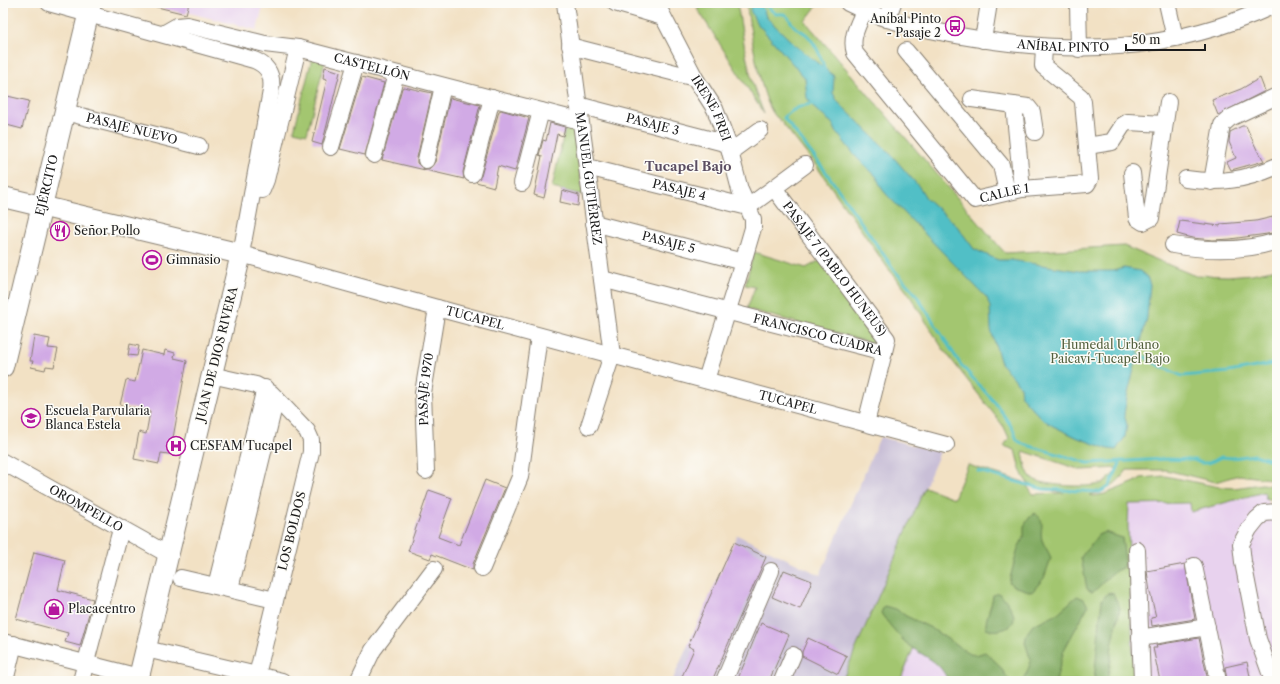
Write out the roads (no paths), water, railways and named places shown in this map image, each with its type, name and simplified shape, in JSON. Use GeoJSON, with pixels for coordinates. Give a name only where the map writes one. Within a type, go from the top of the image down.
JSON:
{"type":"FeatureCollection","features":[{"type":"Feature","properties":{"kind":"main road","name":"EJÉRCITO"},"geometry":{"type":"LineString","coordinates":[[3,367],[90,8]]}},
{"type":"Feature","properties":{"kind":"main road","name":"TUCAPEL"},"geometry":{"type":"LineString","coordinates":[[3,197],[241,254]]}},
{"type":"Feature","properties":{"kind":"main road","name":"JUAN DE DIOS RIVERA"},"geometry":{"type":"LineString","coordinates":[[139,679],[241,254]]}},
{"type":"Feature","properties":{"kind":"street"},"geometry":{"type":"LineString","coordinates":[[49,3],[90,8],[163,34]]}},
{"type":"Feature","properties":{"kind":"street","name":"MANUEL GUTIÉRREZ"},"geometry":{"type":"LineString","coordinates":[[564,3],[612,355]]}},
{"type":"Feature","properties":{"kind":"street"},"geometry":{"type":"LineString","coordinates":[[615,3],[659,10]]}},
{"type":"Feature","properties":{"kind":"street","name":"ANÍBAL PINTO"},"geometry":{"type":"LineString","coordinates":[[848,3],[864,11],[922,29],[983,40],[1044,47],[1079,48],[1128,46],[1175,38],[1225,26],[1268,5]]}},
{"type":"Feature","properties":{"kind":"street"},"geometry":{"type":"LineString","coordinates":[[887,19],[893,3]]}},
{"type":"Feature","properties":{"kind":"street"},"geometry":{"type":"LineString","coordinates":[[983,40],[988,3]]}},
{"type":"Feature","properties":{"kind":"street"},"geometry":{"type":"LineString","coordinates":[[1078,3],[1079,48]]}},
{"type":"Feature","properties":{"kind":"street"},"geometry":{"type":"LineString","coordinates":[[1167,3],[1175,38]]}},
{"type":"Feature","properties":{"kind":"street","name":"IRENE FREI"},"geometry":{"type":"LineString","coordinates":[[659,10],[695,78],[715,109],[729,148],[740,190],[748,207],[753,223],[743,262],[706,380]]}},
{"type":"Feature","properties":{"kind":"street","name":"CALLE 1"},"geometry":{"type":"LineString","coordinates":[[864,11],[853,38],[852,45],[854,53],[974,198],[980,200],[1014,190],[1087,184],[1090,179],[1083,102],[1081,97],[1043,66],[1044,47]]}},
{"type":"Feature","properties":{"kind":"street","name":"CASTELLÓN"},"geometry":{"type":"LineString","coordinates":[[163,34],[177,26],[187,25],[266,44],[298,48],[580,121]]}},
{"type":"Feature","properties":{"kind":"street","name":"JUAN DE DIOS RIVERA"},"geometry":{"type":"LineString","coordinates":[[163,34],[254,60],[264,65],[269,71],[272,85],[241,254]]}},
{"type":"Feature","properties":{"kind":"street"},"geometry":{"type":"LineString","coordinates":[[570,46],[695,78]]}},
{"type":"Feature","properties":{"kind":"street"},"geometry":{"type":"LineString","coordinates":[[252,199],[261,190],[266,180],[298,48]]}},
{"type":"Feature","properties":{"kind":"street"},"geometry":{"type":"LineString","coordinates":[[906,51],[1001,165],[1014,190]]}},
{"type":"Feature","properties":{"kind":"street"},"geometry":{"type":"LineString","coordinates":[[331,147],[356,63]]}},
{"type":"Feature","properties":{"kind":"street"},"geometry":{"type":"LineString","coordinates":[[374,156],[396,74]]}},
{"type":"Feature","properties":{"kind":"street"},"geometry":{"type":"LineString","coordinates":[[426,160],[443,86]]}},
{"type":"Feature","properties":{"kind":"street"},"geometry":{"type":"LineString","coordinates":[[472,174],[492,98]]}},
{"type":"Feature","properties":{"kind":"street"},"geometry":{"type":"LineString","coordinates":[[972,99],[1028,108],[1032,112],[1035,132]]}},
{"type":"Feature","properties":{"kind":"street"},"geometry":{"type":"LineString","coordinates":[[1212,182],[1222,125],[1230,118],[1276,100]]}},
{"type":"Feature","properties":{"kind":"street"},"geometry":{"type":"LineString","coordinates":[[1132,173],[1137,218],[1143,222],[1150,218],[1168,102]]}},
{"type":"Feature","properties":{"kind":"street","name":"PASAJE 3"},"geometry":{"type":"LineString","coordinates":[[578,105],[729,148]]}},
{"type":"Feature","properties":{"kind":"street"},"geometry":{"type":"LineString","coordinates":[[1014,105],[1014,190]]}},
{"type":"Feature","properties":{"kind":"street"},"geometry":{"type":"LineString","coordinates":[[522,183],[541,111]]}},
{"type":"Feature","properties":{"kind":"street","name":"PASAJE NUEVO"},"geometry":{"type":"LineString","coordinates":[[65,112],[199,146]]}},
{"type":"Feature","properties":{"kind":"street"},"geometry":{"type":"LineString","coordinates":[[1087,146],[1112,142],[1123,124],[1128,122],[1164,124]]}},
{"type":"Feature","properties":{"kind":"street"},"geometry":{"type":"LineString","coordinates":[[729,148],[760,130]]}},
{"type":"Feature","properties":{"kind":"street"},"geometry":{"type":"LineString","coordinates":[[748,207],[805,165]]}},
{"type":"Feature","properties":{"kind":"street"},"geometry":{"type":"LineString","coordinates":[[1186,180],[1212,182],[1239,180],[1277,166]]}},
{"type":"Feature","properties":{"kind":"street","name":"PASAJE 4"},"geometry":{"type":"LineString","coordinates":[[587,167],[748,207]]}},
{"type":"Feature","properties":{"kind":"street","name":"PASAJE 7 (PABLO HUNEUS)"},"geometry":{"type":"LineString","coordinates":[[774,188],[887,339],[884,352]]}},
{"type":"Feature","properties":{"kind":"street","name":"PASAJE 5"},"geometry":{"type":"LineString","coordinates":[[594,223],[743,262]]}},
{"type":"Feature","properties":{"kind":"street"},"geometry":{"type":"LineString","coordinates":[[1173,245],[1203,250],[1227,250],[1254,247],[1277,240]]}},
{"type":"Feature","properties":{"kind":"street","name":"TUCAPEL"},"geometry":{"type":"LineString","coordinates":[[241,254],[539,336],[946,445]]}},
{"type":"Feature","properties":{"kind":"street","name":"FRANCISCO CUADRA"},"geometry":{"type":"LineString","coordinates":[[602,279],[884,352],[866,423]]}},
{"type":"Feature","properties":{"kind":"street","name":"PASAJE 1970"},"geometry":{"type":"LineString","coordinates":[[426,471],[423,393],[436,308]]}},
{"type":"Feature","properties":{"kind":"street"},"geometry":{"type":"LineString","coordinates":[[482,568],[520,477],[539,336]]}},
{"type":"Feature","properties":{"kind":"street"},"geometry":{"type":"LineString","coordinates":[[589,426],[612,355]]}},
{"type":"Feature","properties":{"kind":"street"},"geometry":{"type":"LineString","coordinates":[[211,375],[270,393],[223,588]]}},
{"type":"Feature","properties":{"kind":"street","name":"LOS BOLDOS"},"geometry":{"type":"LineString","coordinates":[[257,675],[311,446],[307,431],[270,393]]}},
{"type":"Feature","properties":{"kind":"street","name":"OROMPELLO"},"geometry":{"type":"LineString","coordinates":[[3,462],[169,555]]}},
{"type":"Feature","properties":{"kind":"street"},"geometry":{"type":"LineString","coordinates":[[1273,681],[1258,639],[1243,562],[1241,544],[1249,529],[1257,519],[1264,513],[1276,512]]}},
{"type":"Feature","properties":{"kind":"street"},"geometry":{"type":"LineString","coordinates":[[81,681],[121,529]]}},
{"type":"Feature","properties":{"kind":"street"},"geometry":{"type":"LineString","coordinates":[[1137,550],[1142,681]]}},
{"type":"Feature","properties":{"kind":"street"},"geometry":{"type":"LineString","coordinates":[[1194,566],[1218,681]]}},
{"type":"Feature","properties":{"kind":"street"},"geometry":{"type":"LineString","coordinates":[[358,681],[373,650],[434,569]]}},
{"type":"Feature","properties":{"kind":"street"},"geometry":{"type":"LineString","coordinates":[[724,681],[771,571]]}},
{"type":"Feature","properties":{"kind":"street"},"geometry":{"type":"LineString","coordinates":[[181,578],[275,600]]}},
{"type":"Feature","properties":{"kind":"street"},"geometry":{"type":"LineString","coordinates":[[1140,638],[1207,627]]}},
{"type":"Feature","properties":{"kind":"street"},"geometry":{"type":"LineString","coordinates":[[5,681],[9,643],[86,663],[139,679]]}},
{"type":"Feature","properties":{"kind":"street"},"geometry":{"type":"LineString","coordinates":[[146,649],[282,681]]}},
{"type":"Feature","properties":{"kind":"street"},"geometry":{"type":"LineString","coordinates":[[782,681],[793,655]]}},
{"type":"Feature","properties":{"kind":"water"},"geometry":{"type":"Polygon","coordinates":[[[754,4],[759,4],[764,10],[766,17],[795,45],[834,76],[833,93],[838,102],[888,151],[920,188],[926,198],[957,226],[974,249],[998,260],[1011,260],[1079,271],[1113,271],[1124,268],[1140,271],[1147,277],[1150,285],[1147,318],[1127,397],[1124,414],[1127,425],[1125,437],[1116,450],[1108,449],[1078,438],[1053,426],[1041,418],[1021,396],[1020,387],[1001,364],[991,330],[990,307],[987,298],[887,195],[882,189],[876,176],[857,158],[837,133],[832,123],[816,110],[807,98],[805,78],[756,22],[750,10],[754,4]]]}},
{"type":"Feature","properties":{"kind":"waterway"},"geometry":{"type":"LineString","coordinates":[[764,4],[776,14],[786,15],[797,29],[807,35],[819,52],[825,72]]}},
{"type":"Feature","properties":{"kind":"waterway"},"geometry":{"type":"LineString","coordinates":[[815,104],[798,108],[790,112],[784,118],[826,172],[895,271],[915,293],[961,365],[997,405],[1013,429],[1017,440],[1023,444],[1088,463],[1166,459],[1194,460],[1201,463],[1209,463],[1221,457],[1232,458],[1255,455],[1277,462]]}},
{"type":"Feature","properties":{"kind":"waterway"},"geometry":{"type":"LineString","coordinates":[[1136,354],[1182,376],[1229,372],[1277,363]]}},
{"type":"Feature","properties":{"kind":"waterway"},"geometry":{"type":"LineString","coordinates":[[978,471],[1043,489],[1100,492],[1109,487],[1121,461]]}},
{"type":"Feature","properties":{"kind":"place","name":"Aníbal Pinto - Pasaje 2"},"geometry":{"type":"Point","coordinates":[955,26]}},
{"type":"Feature","properties":{"kind":"place","name":"Señor Pollo"},"geometry":{"type":"Point","coordinates":[60,231]}},
{"type":"Feature","properties":{"kind":"place","name":"Gimnasio"},"geometry":{"type":"Point","coordinates":[152,260]}},
{"type":"Feature","properties":{"kind":"place","name":"Escuela Parvularia Blanca Estela"},"geometry":{"type":"Point","coordinates":[31,418]}},
{"type":"Feature","properties":{"kind":"place","name":"CESFAM Tucapel"},"geometry":{"type":"Point","coordinates":[176,446]}},
{"type":"Feature","properties":{"kind":"place","name":"Placacentro"},"geometry":{"type":"Point","coordinates":[54,609]}},
{"type":"Feature","properties":{"kind":"district","name":"Tucapel Bajo"},"geometry":{"type":"Point","coordinates":[688,166]}},
{"type":"Feature","properties":{"kind":"park label","name":"Humedal Urbano Paicaví-Tucapel Bajo"},"geometry":{"type":"Point","coordinates":[1110,352]}}]}
